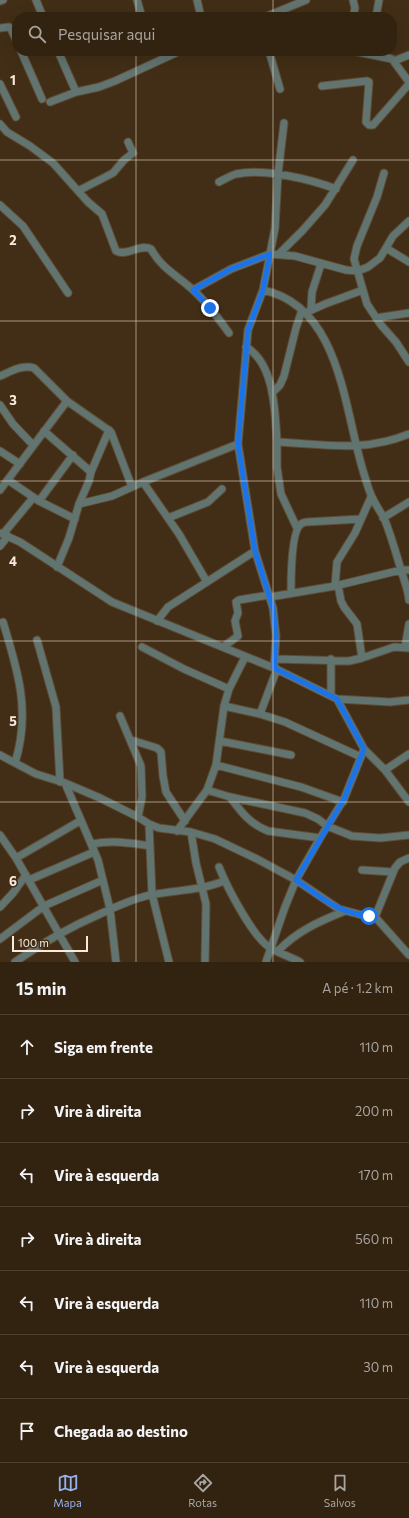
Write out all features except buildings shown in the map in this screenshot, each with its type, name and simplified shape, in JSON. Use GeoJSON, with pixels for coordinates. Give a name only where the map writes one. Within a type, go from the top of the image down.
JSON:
{"type":"FeatureCollection","features":[{"type":"Feature","properties":{"kind":"street"},"geometry":{"type":"LineString","coordinates":[[36,0],[41,12]]}},
{"type":"Feature","properties":{"kind":"street"},"geometry":{"type":"LineString","coordinates":[[137,0],[141,12]]}},
{"type":"Feature","properties":{"kind":"street"},"geometry":{"type":"LineString","coordinates":[[197,0],[200,12]]}},
{"type":"Feature","properties":{"kind":"street"},"geometry":{"type":"LineString","coordinates":[[283,0],[289,7]]}},
{"type":"Feature","properties":{"kind":"street"},"geometry":{"type":"LineString","coordinates":[[278,12],[306,0]]}},
{"type":"Feature","properties":{"kind":"street"},"geometry":{"type":"LineString","coordinates":[[354,0],[354,12]]}},
{"type":"Feature","properties":{"kind":"street"},"geometry":{"type":"LineString","coordinates":[[377,12],[379,0]]}},
{"type":"Feature","properties":{"kind":"street"},"geometry":{"type":"LineString","coordinates":[[0,28],[9,27],[12,31]]}},
{"type":"Feature","properties":{"kind":"street"},"geometry":{"type":"LineString","coordinates":[[394,61],[409,54]]}},
{"type":"Feature","properties":{"kind":"street"},"geometry":{"type":"LineString","coordinates":[[23,56],[42,99]]}},
{"type":"Feature","properties":{"kind":"street"},"geometry":{"type":"LineString","coordinates":[[60,56],[76,92]]}},
{"type":"Feature","properties":{"kind":"street"},"geometry":{"type":"LineString","coordinates":[[50,102],[76,92],[99,87],[115,81],[169,56]]}},
{"type":"Feature","properties":{"kind":"street"},"geometry":{"type":"LineString","coordinates":[[270,56],[280,89]]}},
{"type":"Feature","properties":{"kind":"street"},"geometry":{"type":"LineString","coordinates":[[322,86],[369,82],[366,122],[369,125],[373,125],[409,83],[394,61],[381,56]]}},
{"type":"Feature","properties":{"kind":"street"},"geometry":{"type":"LineString","coordinates":[[0,84],[16,117]]}},
{"type":"Feature","properties":{"kind":"street"},"geometry":{"type":"LineString","coordinates":[[260,714],[276,668],[276,631],[269,596],[255,551],[238,444],[246,347],[250,322],[263,290],[277,214],[278,174],[284,122]]}},
{"type":"Feature","properties":{"kind":"street"},"geometry":{"type":"LineString","coordinates":[[1,128],[30,146],[52,163],[88,202],[102,214],[116,251],[122,253],[148,247],[151,249],[161,264],[193,290],[210,308],[229,333]]}},
{"type":"Feature","properties":{"kind":"street"},"geometry":{"type":"LineString","coordinates":[[78,191],[109,176],[116,170],[124,160],[133,153],[128,142]]}},
{"type":"Feature","properties":{"kind":"street"},"geometry":{"type":"LineString","coordinates":[[278,254],[325,205],[353,160]]}},
{"type":"Feature","properties":{"kind":"street"},"geometry":{"type":"LineString","coordinates":[[384,173],[377,197],[357,246],[354,259],[367,304],[409,362]]}},
{"type":"Feature","properties":{"kind":"street"},"geometry":{"type":"LineString","coordinates":[[219,182],[236,174],[278,174],[336,189]]}},
{"type":"Feature","properties":{"kind":"street"},"geometry":{"type":"LineString","coordinates":[[0,205],[23,226],[68,293]]}},
{"type":"Feature","properties":{"kind":"street"},"geometry":{"type":"LineString","coordinates":[[193,290],[231,269],[270,254],[300,257],[346,270],[358,270],[368,267],[376,262],[393,236],[409,221]]}},
{"type":"Feature","properties":{"kind":"street"},"geometry":{"type":"LineString","coordinates":[[386,248],[409,262]]}},
{"type":"Feature","properties":{"kind":"street"},"geometry":{"type":"LineString","coordinates":[[272,393],[280,386],[284,376],[296,328],[306,311],[322,264]]}},
{"type":"Feature","properties":{"kind":"street"},"geometry":{"type":"LineString","coordinates":[[263,290],[282,296],[306,311],[334,358],[364,475],[372,497],[394,544],[409,600]]}},
{"type":"Feature","properties":{"kind":"street"},"geometry":{"type":"LineString","coordinates":[[306,311],[363,290]]}},
{"type":"Feature","properties":{"kind":"street"},"geometry":{"type":"LineString","coordinates":[[376,318],[409,313]]}},
{"type":"Feature","properties":{"kind":"street"},"geometry":{"type":"LineString","coordinates":[[246,347],[255,353],[267,372],[272,393],[277,442],[277,467],[281,494],[297,528]]}},
{"type":"Feature","properties":{"kind":"street"},"geometry":{"type":"LineString","coordinates":[[0,376],[29,366],[37,370],[67,400],[109,430],[132,487]]}},
{"type":"Feature","properties":{"kind":"street"},"geometry":{"type":"LineString","coordinates":[[0,490],[67,400]]}},
{"type":"Feature","properties":{"kind":"street"},"geometry":{"type":"LineString","coordinates":[[0,405],[13,424],[33,445]]}},
{"type":"Feature","properties":{"kind":"street"},"geometry":{"type":"LineString","coordinates":[[57,567],[91,472],[109,430]]}},
{"type":"Feature","properties":{"kind":"street"},"geometry":{"type":"LineString","coordinates":[[44,431],[91,472]]}},
{"type":"Feature","properties":{"kind":"street"},"geometry":{"type":"LineString","coordinates":[[277,442],[323,446],[357,446],[391,440],[409,434]]}},
{"type":"Feature","properties":{"kind":"street"},"geometry":{"type":"LineString","coordinates":[[79,504],[103,500],[143,482],[238,444]]}},
{"type":"Feature","properties":{"kind":"street"},"geometry":{"type":"LineString","coordinates":[[0,451],[20,464]]}},
{"type":"Feature","properties":{"kind":"street"},"geometry":{"type":"LineString","coordinates":[[0,546],[4,534],[73,456]]}},
{"type":"Feature","properties":{"kind":"street"},"geometry":{"type":"LineString","coordinates":[[8,480],[36,499],[75,519]]}},
{"type":"Feature","properties":{"kind":"street"},"geometry":{"type":"LineString","coordinates":[[143,482],[179,534],[207,582]]}},
{"type":"Feature","properties":{"kind":"street"},"geometry":{"type":"LineString","coordinates":[[168,518],[208,502],[222,489]]}},
{"type":"Feature","properties":{"kind":"street"},"geometry":{"type":"LineString","coordinates":[[362,658],[357,624],[344,607],[337,586],[337,562],[355,533],[372,497]]}},
{"type":"Feature","properties":{"kind":"street"},"geometry":{"type":"LineString","coordinates":[[383,518],[409,502]]}},
{"type":"Feature","properties":{"kind":"street"},"geometry":{"type":"LineString","coordinates":[[291,593],[294,541],[297,528],[301,523],[361,519]]}},
{"type":"Feature","properties":{"kind":"street"},"geometry":{"type":"LineString","coordinates":[[4,534],[20,542],[112,602],[245,657],[276,668],[334,697],[390,702],[409,700]]}},
{"type":"Feature","properties":{"kind":"street"},"geometry":{"type":"LineString","coordinates":[[157,621],[168,607],[255,551]]}},
{"type":"Feature","properties":{"kind":"street"},"geometry":{"type":"LineString","coordinates":[[223,647],[238,636],[235,621],[238,613],[236,602],[239,600],[337,586],[401,570],[409,570]]}},
{"type":"Feature","properties":{"kind":"street"},"geometry":{"type":"LineString","coordinates":[[3,622],[20,680],[22,726],[20,744],[15,763]]}},
{"type":"Feature","properties":{"kind":"street"},"geometry":{"type":"LineString","coordinates":[[275,659],[349,660],[362,658],[394,646],[407,648],[409,624]]}},
{"type":"Feature","properties":{"kind":"street"},"geometry":{"type":"LineString","coordinates":[[37,640],[56,707],[62,783],[92,844],[98,860],[110,909],[116,962]]}},
{"type":"Feature","properties":{"kind":"street"},"geometry":{"type":"LineString","coordinates":[[142,647],[184,669],[229,689]]}},
{"type":"Feature","properties":{"kind":"street"},"geometry":{"type":"LineString","coordinates":[[177,831],[207,790],[216,765],[224,706],[229,689],[245,657]]}},
{"type":"Feature","properties":{"kind":"street"},"geometry":{"type":"LineString","coordinates":[[331,659],[334,697],[364,749],[407,795],[409,802]]}},
{"type":"Feature","properties":{"kind":"street"},"geometry":{"type":"LineString","coordinates":[[224,706],[260,714],[292,725],[361,757]]}},
{"type":"Feature","properties":{"kind":"street"},"geometry":{"type":"LineString","coordinates":[[120,716],[140,760],[142,772],[142,797],[138,817]]}},
{"type":"Feature","properties":{"kind":"street"},"geometry":{"type":"LineString","coordinates":[[131,740],[157,748],[161,752],[166,792],[185,821]]}},
{"type":"Feature","properties":{"kind":"street"},"geometry":{"type":"LineString","coordinates":[[220,740],[291,755]]}},
{"type":"Feature","properties":{"kind":"street"},"geometry":{"type":"LineString","coordinates":[[275,950],[279,922],[296,880],[327,826],[343,802],[364,749]]}},
{"type":"Feature","properties":{"kind":"street"},"geometry":{"type":"LineString","coordinates":[[385,770],[409,754]]}},
{"type":"Feature","properties":{"kind":"street"},"geometry":{"type":"LineString","coordinates":[[0,755],[36,774],[100,798],[159,828],[191,832],[215,839],[296,880],[333,905],[345,911],[375,917],[391,933],[409,955]]}},
{"type":"Feature","properties":{"kind":"street"},"geometry":{"type":"LineString","coordinates":[[216,765],[301,787],[343,802]]}},
{"type":"Feature","properties":{"kind":"street"},"geometry":{"type":"LineString","coordinates":[[207,790],[230,797],[305,813],[318,819],[327,826],[346,834],[365,837],[393,837],[409,834]]}},
{"type":"Feature","properties":{"kind":"street"},"geometry":{"type":"LineString","coordinates":[[230,797],[246,818],[268,831],[320,838]]}},
{"type":"Feature","properties":{"kind":"street"},"geometry":{"type":"LineString","coordinates":[[16,858],[80,821]]}},
{"type":"Feature","properties":{"kind":"street"},"geometry":{"type":"LineString","coordinates":[[149,824],[152,894],[160,932],[169,962]]}},
{"type":"Feature","properties":{"kind":"street"},"geometry":{"type":"LineString","coordinates":[[191,832],[201,887],[206,904],[205,962]]}},
{"type":"Feature","properties":{"kind":"street"},"geometry":{"type":"LineString","coordinates":[[0,835],[16,858],[75,962]]}},
{"type":"Feature","properties":{"kind":"street"},"geometry":{"type":"LineString","coordinates":[[92,844],[111,841],[150,846]]}},
{"type":"Feature","properties":{"kind":"street"},"geometry":{"type":"LineString","coordinates":[[0,907],[27,878],[94,852]]}},
{"type":"Feature","properties":{"kind":"street"},"geometry":{"type":"LineString","coordinates":[[375,917],[393,872],[400,862],[409,858]]}},
{"type":"Feature","properties":{"kind":"street"},"geometry":{"type":"LineString","coordinates":[[219,867],[224,881],[250,924],[264,943],[300,962]]}},
{"type":"Feature","properties":{"kind":"street"},"geometry":{"type":"LineString","coordinates":[[362,870],[393,872]]}},
{"type":"Feature","properties":{"kind":"street"},"geometry":{"type":"LineString","coordinates":[[0,940],[44,906],[103,880]]}},
{"type":"Feature","properties":{"kind":"street"},"geometry":{"type":"LineString","coordinates":[[15,962],[31,950],[59,934],[132,900],[152,894],[201,887],[224,881]]}},
{"type":"Feature","properties":{"kind":"street"},"geometry":{"type":"LineString","coordinates":[[266,962],[275,950],[301,932],[316,923],[345,911]]}},
{"type":"Feature","properties":{"kind":"route"},"geometry":{"type":"LineString","coordinates":[[210,308],[193,290],[231,269],[270,254],[263,290],[252,315],[248,330],[238,444],[255,551],[273,608],[276,631],[274,668],[337,699],[364,749],[344,799],[296,880],[340,909],[369,916]]}}]}
